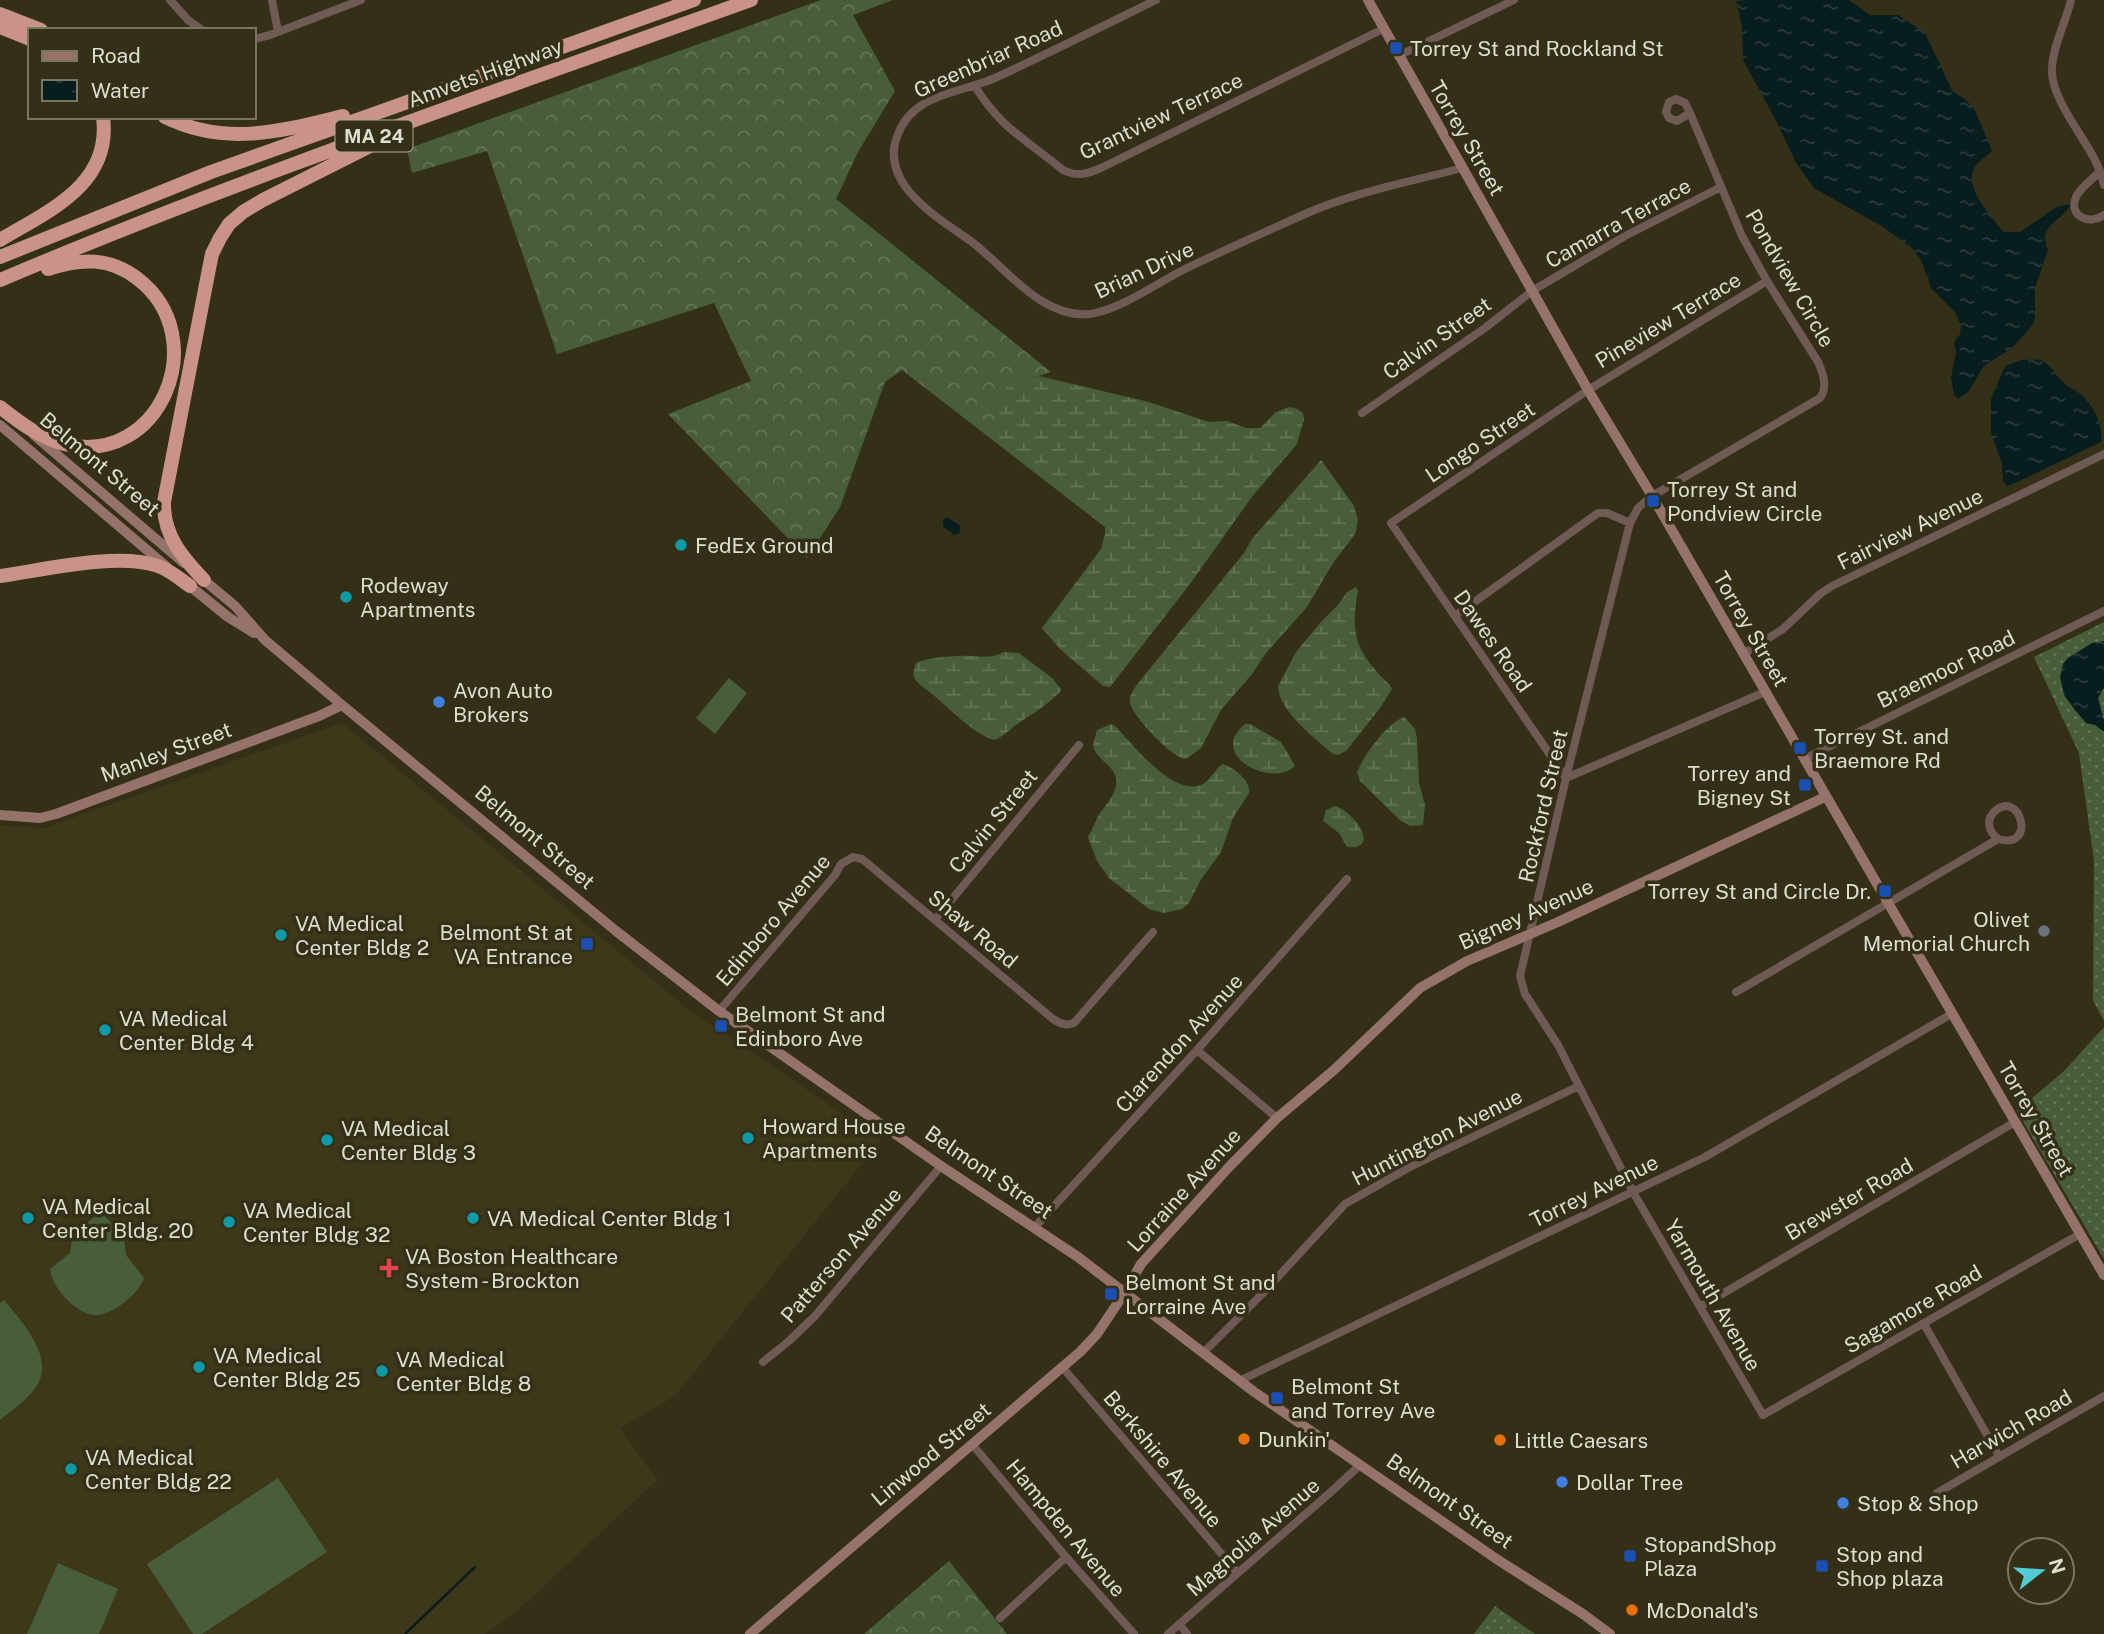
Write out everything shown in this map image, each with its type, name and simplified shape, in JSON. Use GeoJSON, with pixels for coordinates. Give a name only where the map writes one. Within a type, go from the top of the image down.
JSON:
{"type":"FeatureCollection","features":[{"type":"Feature","properties":{"kind":"highway","name":"Amvets Highway"},"geometry":{"type":"LineString","coordinates":[[0,257],[211,172],[694,0]]}},
{"type":"Feature","properties":{"kind":"highway","name":"Amvets Highway"},"geometry":{"type":"LineString","coordinates":[[0,282],[183,205],[751,0]]}},
{"type":"Feature","properties":{"kind":"highway"},"geometry":{"type":"LineString","coordinates":[[0,14],[36,28]]}},
{"type":"Feature","properties":{"kind":"highway"},"geometry":{"type":"LineString","coordinates":[[0,27],[28,38]]}},
{"type":"Feature","properties":{"kind":"highway"},"geometry":{"type":"LineString","coordinates":[[169,119],[206,132],[263,134],[416,98]]}},
{"type":"Feature","properties":{"kind":"highway"},"geometry":{"type":"LineString","coordinates":[[197,583],[171,539],[165,520],[164,502],[216,245],[229,225],[250,208],[424,117]]}},
{"type":"Feature","properties":{"kind":"highway"},"geometry":{"type":"LineString","coordinates":[[0,240],[68,198],[86,181],[103,145],[103,119]]}},
{"type":"Feature","properties":{"kind":"highway"},"geometry":{"type":"LineString","coordinates":[[0,282],[67,263],[90,260],[110,264],[131,274],[152,292],[170,322],[175,346],[173,373],[162,401],[144,424],[122,439],[99,446],[72,446],[6,421]]}},
{"type":"Feature","properties":{"kind":"highway","name":"Belmont Street"},"geometry":{"type":"LineString","coordinates":[[0,407],[6,421]]}},
{"type":"Feature","properties":{"kind":"highway"},"geometry":{"type":"LineString","coordinates":[[0,576],[100,562],[130,561],[161,567],[197,583]]}},
{"type":"Feature","properties":{"kind":"main road","name":"Torrey Street"},"geometry":{"type":"LineString","coordinates":[[1368,0],[1588,390],[2104,1275]]}},
{"type":"Feature","properties":{"kind":"main road","name":"Belmont Street"},"geometry":{"type":"LineString","coordinates":[[6,421],[197,583],[235,606],[265,640],[342,705],[614,929],[719,1011],[941,1166],[1078,1257],[1239,1381],[1610,1634]]}},
{"type":"Feature","properties":{"kind":"main road","name":"Manley Street"},"geometry":{"type":"LineString","coordinates":[[0,815],[40,818],[56,814],[342,705]]}},
{"type":"Feature","properties":{"kind":"main road","name":"Bigney Avenue"},"geometry":{"type":"LineString","coordinates":[[1277,1118],[1334,1070],[1420,988],[1467,961],[1825,797]]}},
{"type":"Feature","properties":{"kind":"main road","name":"Lorraine Avenue"},"geometry":{"type":"LineString","coordinates":[[1125,1292],[1141,1264],[1277,1118]]}},
{"type":"Feature","properties":{"kind":"main road","name":"Linwood Street"},"geometry":{"type":"LineString","coordinates":[[750,1634],[1063,1368],[1097,1334],[1125,1292]]}},
{"type":"Feature","properties":{"kind":"street"},"geometry":{"type":"LineString","coordinates":[[170,0],[199,28]]}},
{"type":"Feature","properties":{"kind":"street"},"geometry":{"type":"LineString","coordinates":[[272,0],[278,32]]}},
{"type":"Feature","properties":{"kind":"street"},"geometry":{"type":"LineString","coordinates":[[256,38],[361,0]]}},
{"type":"Feature","properties":{"kind":"street","name":"Greenbriar Road"},"geometry":{"type":"LineString","coordinates":[[894,153],[899,131],[914,111],[933,99],[1008,72],[1157,0]]}},
{"type":"Feature","properties":{"kind":"street"},"geometry":{"type":"LineString","coordinates":[[1398,56],[1514,0]]}},
{"type":"Feature","properties":{"kind":"street"},"geometry":{"type":"LineString","coordinates":[[2071,0],[2055,52],[2052,76],[2062,103],[2100,171],[2104,185]]}},
{"type":"Feature","properties":{"kind":"street","name":"Grantview Terrace"},"geometry":{"type":"LineString","coordinates":[[975,86],[1004,125],[1063,170],[1070,174],[1081,174],[1101,168],[1383,29]]}},
{"type":"Feature","properties":{"kind":"street","name":"Pondview Circle"},"geometry":{"type":"LineString","coordinates":[[1652,496],[1824,393],[1824,380],[1818,362],[1742,236],[1690,113]]}},
{"type":"Feature","properties":{"kind":"street","name":"Brian Drive"},"geometry":{"type":"LineString","coordinates":[[894,153],[904,186],[923,206],[979,248],[1040,301],[1059,310],[1081,314],[1105,311],[1186,269],[1321,207],[1462,169]]}},
{"type":"Feature","properties":{"kind":"street"},"geometry":{"type":"LineString","coordinates":[[2100,171],[2078,194],[2075,207],[2079,215],[2086,220],[2094,221],[2104,215]]}},
{"type":"Feature","properties":{"kind":"street","name":"Camarra Terrace"},"geometry":{"type":"LineString","coordinates":[[1532,291],[1625,236],[1721,187]]}},
{"type":"Feature","properties":{"kind":"street","name":"Pineview Terrace"},"geometry":{"type":"LineString","coordinates":[[1588,390],[1767,281]]}},
{"type":"Feature","properties":{"kind":"street","name":"Calvin Street"},"geometry":{"type":"LineString","coordinates":[[1362,413],[1485,328],[1532,291]]}},
{"type":"Feature","properties":{"kind":"street","name":"Longo Street"},"geometry":{"type":"LineString","coordinates":[[1391,523],[1588,390]]}},
{"type":"Feature","properties":{"kind":"street","name":"Fairview Avenue"},"geometry":{"type":"LineString","coordinates":[[1743,654],[1783,629],[1832,586],[2104,454]]}},
{"type":"Feature","properties":{"kind":"street","name":"Rockford Street"},"geometry":{"type":"LineString","coordinates":[[1633,1192],[1558,1045],[1523,989],[1521,970],[1630,523],[1638,508],[1652,496]]}},
{"type":"Feature","properties":{"kind":"street"},"geometry":{"type":"LineString","coordinates":[[1455,616],[1598,513],[1607,513],[1630,523]]}},
{"type":"Feature","properties":{"kind":"street","name":"Dawes Road"},"geometry":{"type":"LineString","coordinates":[[1391,523],[1566,778]]}},
{"type":"Feature","properties":{"kind":"street","name":"Braemoor Road"},"geometry":{"type":"LineString","coordinates":[[1804,759],[2104,611]]}},
{"type":"Feature","properties":{"kind":"street"},"geometry":{"type":"LineString","coordinates":[[1566,778],[1765,692]]}},
{"type":"Feature","properties":{"kind":"street","name":"Calvin Street"},"geometry":{"type":"LineString","coordinates":[[934,920],[1079,745]]}},
{"type":"Feature","properties":{"kind":"street"},"geometry":{"type":"LineString","coordinates":[[1736,992],[1998,839],[2014,839],[2021,831],[2022,820],[2012,808],[1996,810],[1989,820],[1990,831],[1998,839]]}},
{"type":"Feature","properties":{"kind":"street","name":"Edinboro Avenue"},"geometry":{"type":"LineString","coordinates":[[719,1011],[835,875],[841,864],[856,857]]}},
{"type":"Feature","properties":{"kind":"street","name":"Shaw Road"},"geometry":{"type":"LineString","coordinates":[[856,857],[867,863],[1062,1025],[1074,1023],[1153,932]]}},
{"type":"Feature","properties":{"kind":"street","name":"Clarendon Avenue"},"geometry":{"type":"LineString","coordinates":[[1034,1228],[1197,1050],[1347,879]]}},
{"type":"Feature","properties":{"kind":"street","name":"Torrey Avenue"},"geometry":{"type":"LineString","coordinates":[[1239,1381],[1726,1146],[1953,1013]]}},
{"type":"Feature","properties":{"kind":"street"},"geometry":{"type":"LineString","coordinates":[[1197,1050],[1277,1118]]}},
{"type":"Feature","properties":{"kind":"street","name":"Huntington Avenue"},"geometry":{"type":"LineString","coordinates":[[1204,1352],[1345,1204],[1402,1171],[1578,1086]]}},
{"type":"Feature","properties":{"kind":"street","name":"Brewster Road"},"geometry":{"type":"LineString","coordinates":[[1700,1307],[2015,1122]]}},
{"type":"Feature","properties":{"kind":"street","name":"Patterson Avenue"},"geometry":{"type":"LineString","coordinates":[[763,1362],[815,1316],[941,1166]]}},
{"type":"Feature","properties":{"kind":"street","name":"Yarmouth Avenue"},"geometry":{"type":"LineString","coordinates":[[1633,1192],[1763,1415]]}},
{"type":"Feature","properties":{"kind":"street","name":"Sagamore Road"},"geometry":{"type":"LineString","coordinates":[[1763,1415],[2080,1234]]}},
{"type":"Feature","properties":{"kind":"street"},"geometry":{"type":"LineString","coordinates":[[1924,1324],[1999,1456]]}},
{"type":"Feature","properties":{"kind":"street","name":"Berkshire Avenue"},"geometry":{"type":"LineString","coordinates":[[1063,1368],[1237,1572]]}},
{"type":"Feature","properties":{"kind":"street","name":"Harwich Road"},"geometry":{"type":"LineString","coordinates":[[1937,1493],[2104,1396]]}},
{"type":"Feature","properties":{"kind":"street","name":"Hampden Avenue"},"geometry":{"type":"LineString","coordinates":[[972,1444],[1134,1634]]}},
{"type":"Feature","properties":{"kind":"street","name":"Magnolia Avenue"},"geometry":{"type":"LineString","coordinates":[[1168,1634],[1360,1465]]}},
{"type":"Feature","properties":{"kind":"street"},"geometry":{"type":"LineString","coordinates":[[1000,1618],[1066,1557]]}},
{"type":"Feature","properties":{"kind":"street"},"geometry":{"type":"LineString","coordinates":[[1179,1624],[1187,1634]]}},
{"type":"Feature","properties":{"kind":"shaded area","name":"VA Boston Healthcare System - Brockton"},"geometry":{"type":"Polygon","coordinates":[[[342,723],[688,1009],[881,1140],[675,1396],[620,1428],[657,1480],[514,1614],[485,1634],[0,1634],[0,825],[44,828],[342,723]]]}},
{"type":"Feature","properties":{"kind":"green space"},"geometry":{"type":"Polygon","coordinates":[[[821,0],[893,0],[853,15],[895,91],[858,152],[836,199],[1051,372],[1018,378],[994,432],[999,445],[902,370],[885,382],[840,507],[807,558],[668,414],[751,381],[714,303],[557,354],[487,151],[412,173],[407,149],[821,0]]]}},
{"type":"Feature","properties":{"kind":"green space"},"geometry":{"type":"Polygon","coordinates":[[[1039,376],[1149,402],[1209,422],[1227,421],[1246,428],[1260,428],[1276,412],[1290,407],[1303,413],[1304,419],[1297,444],[1251,498],[1190,584],[1110,687],[1103,686],[1060,649],[1042,628],[1101,549],[1105,527],[999,445],[994,432],[1001,393],[1018,378],[1039,376]]]}},
{"type":"Feature","properties":{"kind":"green space"},"geometry":{"type":"Polygon","coordinates":[[[1321,460],[1354,506],[1358,520],[1355,534],[1333,563],[1307,607],[1221,710],[1201,748],[1186,759],[1180,757],[1163,744],[1137,716],[1130,702],[1131,694],[1244,553],[1252,539],[1321,460]]]}},
{"type":"Feature","properties":{"kind":"green space"},"geometry":{"type":"Polygon","coordinates":[[[1356,587],[1358,591],[1355,621],[1359,644],[1370,664],[1392,689],[1346,751],[1338,755],[1333,754],[1291,715],[1284,705],[1278,686],[1296,652],[1347,592],[1356,587]]]}},
{"type":"Feature","properties":{"kind":"green space"},"geometry":{"type":"Polygon","coordinates":[[[2104,622],[2104,1021],[2093,1000],[2094,861],[2079,753],[2034,657],[2104,622]]]}},
{"type":"Feature","properties":{"kind":"green space"},"geometry":{"type":"Polygon","coordinates":[[[1004,652],[1019,653],[1052,678],[1061,689],[1042,707],[994,740],[970,727],[914,677],[916,663],[926,660],[949,656],[988,657],[1004,652]]]}},
{"type":"Feature","properties":{"kind":"green space"},"geometry":{"type":"Polygon","coordinates":[[[729,678],[747,693],[715,734],[696,718],[729,678]]]}},
{"type":"Feature","properties":{"kind":"green space"},"geometry":{"type":"Polygon","coordinates":[[[1404,717],[1415,729],[1417,738],[1419,783],[1425,805],[1423,825],[1410,826],[1401,821],[1360,781],[1357,772],[1377,740],[1390,726],[1404,717]]]}},
{"type":"Feature","properties":{"kind":"green space"},"geometry":{"type":"Polygon","coordinates":[[[1111,724],[1154,767],[1179,784],[1192,787],[1203,784],[1222,764],[1236,771],[1249,788],[1249,793],[1233,818],[1221,852],[1200,881],[1189,903],[1182,909],[1164,913],[1149,909],[1109,878],[1097,861],[1088,837],[1098,816],[1113,795],[1116,777],[1093,745],[1097,730],[1111,724]]]}},
{"type":"Feature","properties":{"kind":"green space"},"geometry":{"type":"Polygon","coordinates":[[[1245,724],[1250,724],[1281,742],[1295,766],[1285,772],[1273,773],[1248,766],[1238,758],[1233,748],[1235,736],[1245,724]]]}},
{"type":"Feature","properties":{"kind":"green space"},"geometry":{"type":"Polygon","coordinates":[[[1335,806],[1349,815],[1361,829],[1363,842],[1358,846],[1347,847],[1339,833],[1323,821],[1326,810],[1335,806]]]}},
{"type":"Feature","properties":{"kind":"green space"},"geometry":{"type":"Polygon","coordinates":[[[2104,1027],[2104,1259],[2017,1111],[2064,1071],[2104,1027]]]}},
{"type":"Feature","properties":{"kind":"green space"},"geometry":{"type":"Polygon","coordinates":[[[101,1211],[124,1239],[126,1255],[144,1278],[136,1291],[123,1303],[108,1312],[93,1315],[79,1309],[65,1298],[51,1276],[50,1269],[70,1253],[73,1235],[101,1211]]]}},
{"type":"Feature","properties":{"kind":"green space"},"geometry":{"type":"Polygon","coordinates":[[[4,1300],[35,1343],[42,1367],[40,1379],[33,1391],[0,1420],[0,1303],[4,1300]]]}},
{"type":"Feature","properties":{"kind":"green space"},"geometry":{"type":"Polygon","coordinates":[[[278,1478],[327,1552],[202,1634],[193,1634],[147,1564],[278,1478]]]}},
{"type":"Feature","properties":{"kind":"green space"},"geometry":{"type":"Polygon","coordinates":[[[949,1561],[1007,1634],[864,1634],[949,1561]]]}},
{"type":"Feature","properties":{"kind":"green space"},"geometry":{"type":"Polygon","coordinates":[[[58,1563],[118,1589],[99,1634],[27,1634],[58,1563]]]}},
{"type":"Feature","properties":{"kind":"green space"},"geometry":{"type":"Polygon","coordinates":[[[1495,1606],[1535,1634],[1474,1634],[1495,1606]]]}},
{"type":"Feature","properties":{"kind":"water"},"geometry":{"type":"Polygon","coordinates":[[[1849,0],[1870,15],[1898,15],[1925,33],[1953,92],[1965,99],[1975,110],[1992,151],[1975,167],[1972,183],[1980,201],[2004,232],[2020,232],[2058,206],[2071,204],[2052,224],[2046,235],[2048,250],[2035,288],[2035,319],[2031,327],[2012,348],[1984,366],[1968,392],[1959,399],[1954,395],[1951,378],[1956,352],[1954,342],[1960,334],[1961,326],[1955,312],[1931,288],[1921,260],[1912,248],[1883,227],[1814,188],[1796,163],[1743,60],[1742,26],[1736,1],[1849,0]]]}},
{"type":"Feature","properties":{"kind":"water"},"geometry":{"type":"Polygon","coordinates":[[[2022,360],[2043,362],[2083,397],[2099,421],[2101,442],[2007,486],[2003,481],[2002,464],[1991,433],[1991,399],[2005,366],[2022,360]]]}},
{"type":"Feature","properties":{"kind":"water"},"geometry":{"type":"Polygon","coordinates":[[[945,518],[960,526],[960,533],[954,535],[943,526],[945,518]]]}},
{"type":"Feature","properties":{"kind":"water"},"geometry":{"type":"Polygon","coordinates":[[[2104,641],[2104,688],[2098,698],[2104,732],[2095,725],[2086,723],[2075,710],[2064,695],[2060,677],[2063,664],[2068,658],[2092,643],[2104,641]]]}},
{"type":"Feature","properties":{"kind":"waterway"},"geometry":{"type":"LineString","coordinates":[[405,1634],[475,1567]]}},
{"type":"Feature","properties":{"kind":"place","name":"Torrey St and Rockland St"},"geometry":{"type":"Point","coordinates":[1396,48]}},
{"type":"Feature","properties":{"kind":"place","name":"Torrey St and Pondview Circle"},"geometry":{"type":"Point","coordinates":[1653,501]}},
{"type":"Feature","properties":{"kind":"place","name":"FedEx Ground"},"geometry":{"type":"Point","coordinates":[681,545]}},
{"type":"Feature","properties":{"kind":"place","name":"Rodeway Apartments"},"geometry":{"type":"Point","coordinates":[346,597]}},
{"type":"Feature","properties":{"kind":"place","name":"Avon Auto Brokers"},"geometry":{"type":"Point","coordinates":[439,702]}},
{"type":"Feature","properties":{"kind":"place","name":"Torrey St. and Braemore Rd"},"geometry":{"type":"Point","coordinates":[1800,748]}},
{"type":"Feature","properties":{"kind":"place","name":"Torrey and Bigney St"},"geometry":{"type":"Point","coordinates":[1805,785]}},
{"type":"Feature","properties":{"kind":"place","name":"Torrey St and Circle Dr."},"geometry":{"type":"Point","coordinates":[1885,891]}},
{"type":"Feature","properties":{"kind":"place","name":"Olivet Memorial Church"},"geometry":{"type":"Point","coordinates":[2044,931]}},
{"type":"Feature","properties":{"kind":"place","name":"VA Medical Center Bldg 2"},"geometry":{"type":"Point","coordinates":[281,935]}},
{"type":"Feature","properties":{"kind":"place","name":"Belmont St at VA Entrance"},"geometry":{"type":"Point","coordinates":[587,944]}},
{"type":"Feature","properties":{"kind":"place","name":"Belmont St and Edinboro Ave"},"geometry":{"type":"Point","coordinates":[721,1026]}},
{"type":"Feature","properties":{"kind":"place","name":"VA Medical Center Bldg 4"},"geometry":{"type":"Point","coordinates":[105,1030]}},
{"type":"Feature","properties":{"kind":"place","name":"Howard House Apartments"},"geometry":{"type":"Point","coordinates":[748,1138]}},
{"type":"Feature","properties":{"kind":"place","name":"VA Medical Center Bldg 3"},"geometry":{"type":"Point","coordinates":[327,1140]}},
{"type":"Feature","properties":{"kind":"place","name":"VA Medical Center Bldg. 20"},"geometry":{"type":"Point","coordinates":[28,1218]}},
{"type":"Feature","properties":{"kind":"place","name":"VA Medical Center Bldg 1"},"geometry":{"type":"Point","coordinates":[473,1218]}},
{"type":"Feature","properties":{"kind":"place","name":"VA Medical Center Bldg 32"},"geometry":{"type":"Point","coordinates":[229,1222]}},
{"type":"Feature","properties":{"kind":"place","name":"VA Boston Healthcare System - Brockton"},"geometry":{"type":"Point","coordinates":[389,1268]}},
{"type":"Feature","properties":{"kind":"place","name":"Belmont St and Lorraine Ave"},"geometry":{"type":"Point","coordinates":[1111,1294]}},
{"type":"Feature","properties":{"kind":"place","name":"VA Medical Center Bldg 25"},"geometry":{"type":"Point","coordinates":[199,1367]}},
{"type":"Feature","properties":{"kind":"place","name":"VA Medical Center Bldg 8"},"geometry":{"type":"Point","coordinates":[382,1371]}},
{"type":"Feature","properties":{"kind":"place","name":"Belmont St and Torrey Ave"},"geometry":{"type":"Point","coordinates":[1277,1398]}},
{"type":"Feature","properties":{"kind":"place","name":"Dunkin'"},"geometry":{"type":"Point","coordinates":[1244,1439]}},
{"type":"Feature","properties":{"kind":"place","name":"Little Caesars"},"geometry":{"type":"Point","coordinates":[1500,1440]}},
{"type":"Feature","properties":{"kind":"place","name":"VA Medical Center Bldg 22"},"geometry":{"type":"Point","coordinates":[71,1469]}},
{"type":"Feature","properties":{"kind":"place","name":"Dollar Tree"},"geometry":{"type":"Point","coordinates":[1562,1482]}},
{"type":"Feature","properties":{"kind":"place","name":"Stop & Shop"},"geometry":{"type":"Point","coordinates":[1843,1503]}},
{"type":"Feature","properties":{"kind":"place","name":"StopandShop Plaza"},"geometry":{"type":"Point","coordinates":[1630,1556]}},
{"type":"Feature","properties":{"kind":"place","name":"Stop and Shop plaza"},"geometry":{"type":"Point","coordinates":[1822,1566]}},
{"type":"Feature","properties":{"kind":"place","name":"McDonald's"},"geometry":{"type":"Point","coordinates":[1632,1610]}}]}
